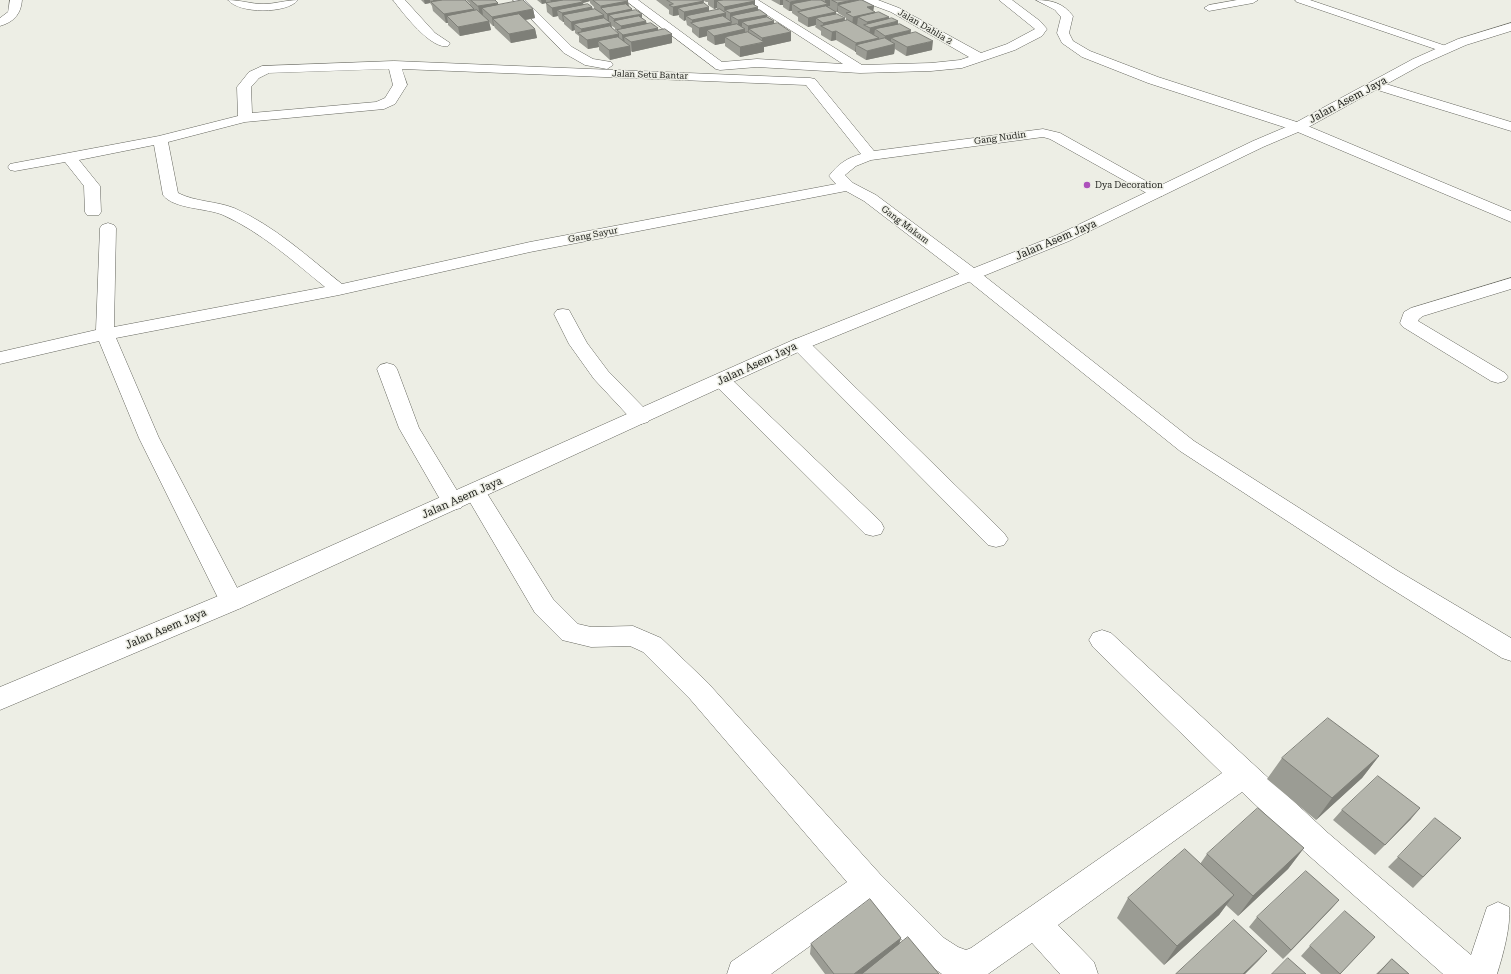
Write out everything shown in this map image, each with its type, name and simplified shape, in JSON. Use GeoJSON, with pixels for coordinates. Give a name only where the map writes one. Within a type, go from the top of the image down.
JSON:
{"type":"FeatureCollection","features":[{"type":"Feature","properties":{"kind":"street"},"geometry":{"type":"LineString","coordinates":[[0,22],[8,19],[13,14],[16,9],[16,0]]}},
{"type":"Feature","properties":{"kind":"street"},"geometry":{"type":"LineString","coordinates":[[234,0],[251,6],[264,8],[283,4],[292,0]]}},
{"type":"Feature","properties":{"kind":"street"},"geometry":{"type":"LineString","coordinates":[[399,0],[431,36],[444,43]]}},
{"type":"Feature","properties":{"kind":"street"},"geometry":{"type":"LineString","coordinates":[[519,0],[546,25],[568,50],[589,62],[630,67],[720,66],[757,63],[860,70],[962,64],[1032,38],[1041,29],[1036,23],[1005,0]]}},
{"type":"Feature","properties":{"kind":"street"},"geometry":{"type":"LineString","coordinates":[[630,0],[720,66]]}},
{"type":"Feature","properties":{"kind":"street"},"geometry":{"type":"LineString","coordinates":[[750,0],[860,70]]}},
{"type":"Feature","properties":{"kind":"street","name":"Jalan Dahlia 2"},"geometry":{"type":"LineString","coordinates":[[868,0],[893,5],[980,58]]}},
{"type":"Feature","properties":{"kind":"street"},"geometry":{"type":"LineString","coordinates":[[1042,0],[1059,8],[1067,16],[1063,33],[1068,43],[1086,54],[1153,80],[1298,127],[1511,217]]}},
{"type":"Feature","properties":{"kind":"street","name":"Jalan Asem Jaya"},"geometry":{"type":"LineString","coordinates":[[0,698],[232,601],[642,417],[800,344],[1063,238],[1258,144],[1298,127],[1445,49],[1486,34],[1511,27]]}},
{"type":"Feature","properties":{"kind":"street"},"geometry":{"type":"LineString","coordinates":[[15,167],[70,158],[160,140],[244,118],[379,106],[390,101],[400,85],[394,65]]}},
{"type":"Feature","properties":{"kind":"street","name":"Jalan Setu Bantar"},"geometry":{"type":"LineString","coordinates":[[244,118],[244,87],[254,75],[267,69],[394,65],[810,82],[870,156]]}},
{"type":"Feature","properties":{"kind":"street"},"geometry":{"type":"LineString","coordinates":[[1376,85],[1511,126]]}},
{"type":"Feature","properties":{"kind":"street","name":"Gang Nudin"},"geometry":{"type":"LineString","coordinates":[[843,181],[841,168],[851,161],[870,156],[1043,133],[1056,136],[1157,193]]}},
{"type":"Feature","properties":{"kind":"street"},"geometry":{"type":"LineString","coordinates":[[160,140],[171,195],[178,200],[218,207],[241,218],[272,237],[340,290]]}},
{"type":"Feature","properties":{"kind":"street"},"geometry":{"type":"LineString","coordinates":[[70,158],[92,186],[93,212]]}},
{"type":"Feature","properties":{"kind":"street","name":"Gang Sayur"},"geometry":{"type":"LineString","coordinates":[[0,358],[104,334],[340,290],[530,247],[843,181]]}},
{"type":"Feature","properties":{"kind":"street","name":"Gang Makam"},"geometry":{"type":"LineString","coordinates":[[843,181],[870,198],[972,275],[1187,446],[1390,577],[1511,651]]}},
{"type":"Feature","properties":{"kind":"street"},"geometry":{"type":"LineString","coordinates":[[108,228],[104,334],[148,438],[232,601]]}},
{"type":"Feature","properties":{"kind":"street"},"geometry":{"type":"LineString","coordinates":[[1498,377],[1409,323],[1410,316],[1417,312],[1511,283]]}},
{"type":"Feature","properties":{"kind":"street"},"geometry":{"type":"LineString","coordinates":[[563,314],[578,344],[601,376],[642,417]]}},
{"type":"Feature","properties":{"kind":"street"},"geometry":{"type":"LineString","coordinates":[[800,344],[996,539]]}},
{"type":"Feature","properties":{"kind":"street"},"geometry":{"type":"LineString","coordinates":[[387,369],[409,428],[464,497],[544,606],[571,633],[591,637],[633,636],[652,645],[699,691],[869,885],[933,949],[950,961],[966,966],[980,962],[1242,775]]}},
{"type":"Feature","properties":{"kind":"street"},"geometry":{"type":"LineString","coordinates":[[721,380],[873,528]]}},
{"type":"Feature","properties":{"kind":"street"},"geometry":{"type":"LineString","coordinates":[[1102,640],[1242,775],[1317,843],[1468,974]]}},
{"type":"Feature","properties":{"kind":"street"},"geometry":{"type":"LineString","coordinates":[[743,974],[869,885]]}},
{"type":"Feature","properties":{"kind":"street"},"geometry":{"type":"LineString","coordinates":[[1481,974],[1498,918]]}},
{"type":"Feature","properties":{"kind":"street"},"geometry":{"type":"LineString","coordinates":[[1034,922],[1082,974]]}},
{"type":"Feature","properties":{"kind":"lane"},"geometry":{"type":"LineString","coordinates":[[1209,8],[1253,0]]}},
{"type":"Feature","properties":{"kind":"lane"},"geometry":{"type":"LineString","coordinates":[[1300,0],[1445,49]]}},
{"type":"Feature","properties":{"kind":"building"},"geometry":{"type":"Polygon","coordinates":[[[443,0],[465,0],[474,9],[444,14],[431,2],[443,0]]]}},
{"type":"Feature","properties":{"kind":"building"},"geometry":{"type":"Polygon","coordinates":[[[471,0],[495,0],[498,3],[478,6],[471,0]]]}},
{"type":"Feature","properties":{"kind":"building"},"geometry":{"type":"Polygon","coordinates":[[[523,0],[533,9],[492,17],[482,8],[523,0]]]}},
{"type":"Feature","properties":{"kind":"building"},"geometry":{"type":"Polygon","coordinates":[[[564,0],[580,0],[583,2],[552,8],[546,3],[564,0]]]}},
{"type":"Feature","properties":{"kind":"building"},"geometry":{"type":"Polygon","coordinates":[[[593,0],[627,0],[628,1],[601,6],[593,0]]]}},
{"type":"Feature","properties":{"kind":"building"},"geometry":{"type":"Polygon","coordinates":[[[667,0],[704,1],[673,7],[669,5],[673,4],[667,0]]]}},
{"type":"Feature","properties":{"kind":"building"},"geometry":{"type":"Polygon","coordinates":[[[786,0],[800,0],[790,2],[786,0]]]}},
{"type":"Feature","properties":{"kind":"building"},"geometry":{"type":"Polygon","coordinates":[[[812,0],[821,0],[828,4],[801,10],[792,4],[812,0]]]}},
{"type":"Feature","properties":{"kind":"building"},"geometry":{"type":"Polygon","coordinates":[[[832,0],[853,0],[838,3],[832,0]]]}},
{"type":"Feature","properties":{"kind":"building"},"geometry":{"type":"Polygon","coordinates":[[[860,0],[874,6],[867,7],[875,12],[853,17],[846,13],[851,12],[838,5],[860,0]]]}},
{"type":"Feature","properties":{"kind":"building"},"geometry":{"type":"Polygon","coordinates":[[[717,1],[755,1],[724,7],[717,1]]]}},
{"type":"Feature","properties":{"kind":"building"},"geometry":{"type":"Polygon","coordinates":[[[704,3],[709,7],[684,12],[678,8],[704,3]]]}},
{"type":"Feature","properties":{"kind":"building"},"geometry":{"type":"Polygon","coordinates":[[[588,4],[592,7],[562,13],[557,10],[588,4]]]}},
{"type":"Feature","properties":{"kind":"building"},"geometry":{"type":"Polygon","coordinates":[[[626,4],[632,9],[607,14],[601,8],[626,4]]]}},
{"type":"Feature","properties":{"kind":"building"},"geometry":{"type":"Polygon","coordinates":[[[753,4],[758,7],[730,13],[725,10],[753,4]]]}},
{"type":"Feature","properties":{"kind":"building"},"geometry":{"type":"Polygon","coordinates":[[[826,6],[836,12],[808,18],[798,12],[826,6]]]}},
{"type":"Feature","properties":{"kind":"building"},"geometry":{"type":"Polygon","coordinates":[[[595,9],[604,15],[571,22],[563,15],[595,9]]]}},
{"type":"Feature","properties":{"kind":"building"},"geometry":{"type":"Polygon","coordinates":[[[720,9],[726,13],[692,20],[686,16],[720,9]]]}},
{"type":"Feature","properties":{"kind":"building"},"geometry":{"type":"Polygon","coordinates":[[[477,10],[489,21],[458,27],[447,16],[477,10]]]}},
{"type":"Feature","properties":{"kind":"building"},"geometry":{"type":"Polygon","coordinates":[[[636,10],[642,14],[614,19],[609,15],[636,10]]]}},
{"type":"Feature","properties":{"kind":"building"},"geometry":{"type":"Polygon","coordinates":[[[760,10],[767,15],[738,20],[731,16],[760,10]]]}},
{"type":"Feature","properties":{"kind":"building"},"geometry":{"type":"Polygon","coordinates":[[[879,12],[889,17],[867,22],[858,17],[879,12]]]}},
{"type":"Feature","properties":{"kind":"building"},"geometry":{"type":"Polygon","coordinates":[[[519,14],[535,29],[509,34],[493,19],[519,14]]]}},
{"type":"Feature","properties":{"kind":"building"},"geometry":{"type":"Polygon","coordinates":[[[837,14],[845,18],[823,23],[816,18],[837,14]]]}},
{"type":"Feature","properties":{"kind":"building"},"geometry":{"type":"Polygon","coordinates":[[[639,16],[646,21],[621,26],[614,21],[639,16]]]}},
{"type":"Feature","properties":{"kind":"building"},"geometry":{"type":"Polygon","coordinates":[[[723,16],[732,22],[699,28],[691,23],[723,16]]]}},
{"type":"Feature","properties":{"kind":"building"},"geometry":{"type":"Polygon","coordinates":[[[767,17],[774,21],[748,26],[742,22],[767,17]]]}},
{"type":"Feature","properties":{"kind":"building"},"geometry":{"type":"Polygon","coordinates":[[[604,18],[611,23],[581,29],[574,24],[604,18]]]}},
{"type":"Feature","properties":{"kind":"building"},"geometry":{"type":"Polygon","coordinates":[[[892,18],[898,21],[870,28],[864,25],[892,18]]]}},
{"type":"Feature","properties":{"kind":"building"},"geometry":{"type":"Polygon","coordinates":[[[848,20],[879,38],[856,43],[836,31],[832,32],[821,26],[848,20]]]}},
{"type":"Feature","properties":{"kind":"building"},"geometry":{"type":"Polygon","coordinates":[[[651,23],[658,28],[623,35],[617,30],[651,23]]]}},
{"type":"Feature","properties":{"kind":"building"},"geometry":{"type":"Polygon","coordinates":[[[778,23],[791,32],[762,38],[749,29],[778,23]]]}},
{"type":"Feature","properties":{"kind":"building"},"geometry":{"type":"Polygon","coordinates":[[[737,24],[745,29],[714,36],[707,30],[737,24]]]}},
{"type":"Feature","properties":{"kind":"building"},"geometry":{"type":"Polygon","coordinates":[[[900,24],[911,30],[885,36],[875,29],[900,24]]]}},
{"type":"Feature","properties":{"kind":"building"},"geometry":{"type":"Polygon","coordinates":[[[610,26],[619,34],[587,40],[578,33],[610,26]]]}},
{"type":"Feature","properties":{"kind":"building"},"geometry":{"type":"Polygon","coordinates":[[[665,29],[672,34],[631,42],[624,37],[665,29]]]}},
{"type":"Feature","properties":{"kind":"building"},"geometry":{"type":"Polygon","coordinates":[[[748,32],[764,42],[740,47],[725,37],[748,32]]]}},
{"type":"Feature","properties":{"kind":"building"},"geometry":{"type":"Polygon","coordinates":[[[916,32],[933,41],[907,47],[891,38],[916,32]]]}},
{"type":"Feature","properties":{"kind":"building"},"geometry":{"type":"Polygon","coordinates":[[[618,37],[630,46],[609,50],[598,41],[618,37]]]}},
{"type":"Feature","properties":{"kind":"building"},"geometry":{"type":"Polygon","coordinates":[[[885,38],[895,44],[867,51],[856,45],[885,38]]]}},
{"type":"Feature","properties":{"kind":"building"},"geometry":{"type":"Polygon","coordinates":[[[1328,718],[1379,756],[1332,798],[1282,758],[1328,718]]]}},
{"type":"Feature","properties":{"kind":"building"},"geometry":{"type":"Polygon","coordinates":[[[1378,776],[1420,808],[1385,845],[1342,810],[1378,776]]]}},
{"type":"Feature","properties":{"kind":"building"},"geometry":{"type":"Polygon","coordinates":[[[1258,808],[1304,848],[1253,896],[1207,854],[1258,808]]]}},
{"type":"Feature","properties":{"kind":"building"},"geometry":{"type":"Polygon","coordinates":[[[1435,818],[1461,838],[1423,877],[1398,857],[1435,818]]]}},
{"type":"Feature","properties":{"kind":"building"},"geometry":{"type":"Polygon","coordinates":[[[1185,849],[1234,895],[1177,946],[1128,898],[1185,849]]]}},
{"type":"Feature","properties":{"kind":"building"},"geometry":{"type":"Polygon","coordinates":[[[1306,871],[1339,900],[1291,950],[1257,917],[1306,871]]]}},
{"type":"Feature","properties":{"kind":"building"},"geometry":{"type":"Polygon","coordinates":[[[870,899],[901,938],[854,974],[834,974],[811,944],[870,899]]]}},
{"type":"Feature","properties":{"kind":"building"},"geometry":{"type":"Polygon","coordinates":[[[1345,911],[1375,937],[1340,974],[1310,946],[1345,911]]]}},
{"type":"Feature","properties":{"kind":"building"},"geometry":{"type":"Polygon","coordinates":[[[1234,920],[1267,951],[1243,974],[1176,974],[1234,920]]]}},
{"type":"Feature","properties":{"kind":"building"},"geometry":{"type":"Polygon","coordinates":[[[908,937],[939,974],[862,974],[908,937]]]}},
{"type":"Feature","properties":{"kind":"building"},"geometry":{"type":"Polygon","coordinates":[[[1288,958],[1306,974],[1272,974],[1288,958]]]}},
{"type":"Feature","properties":{"kind":"building"},"geometry":{"type":"Polygon","coordinates":[[[1392,959],[1409,974],[1378,974],[1392,959]]]}},
{"type":"Feature","properties":{"kind":"place","name":"Dya Decoration"},"geometry":{"type":"Point","coordinates":[1087,185]}}]}
